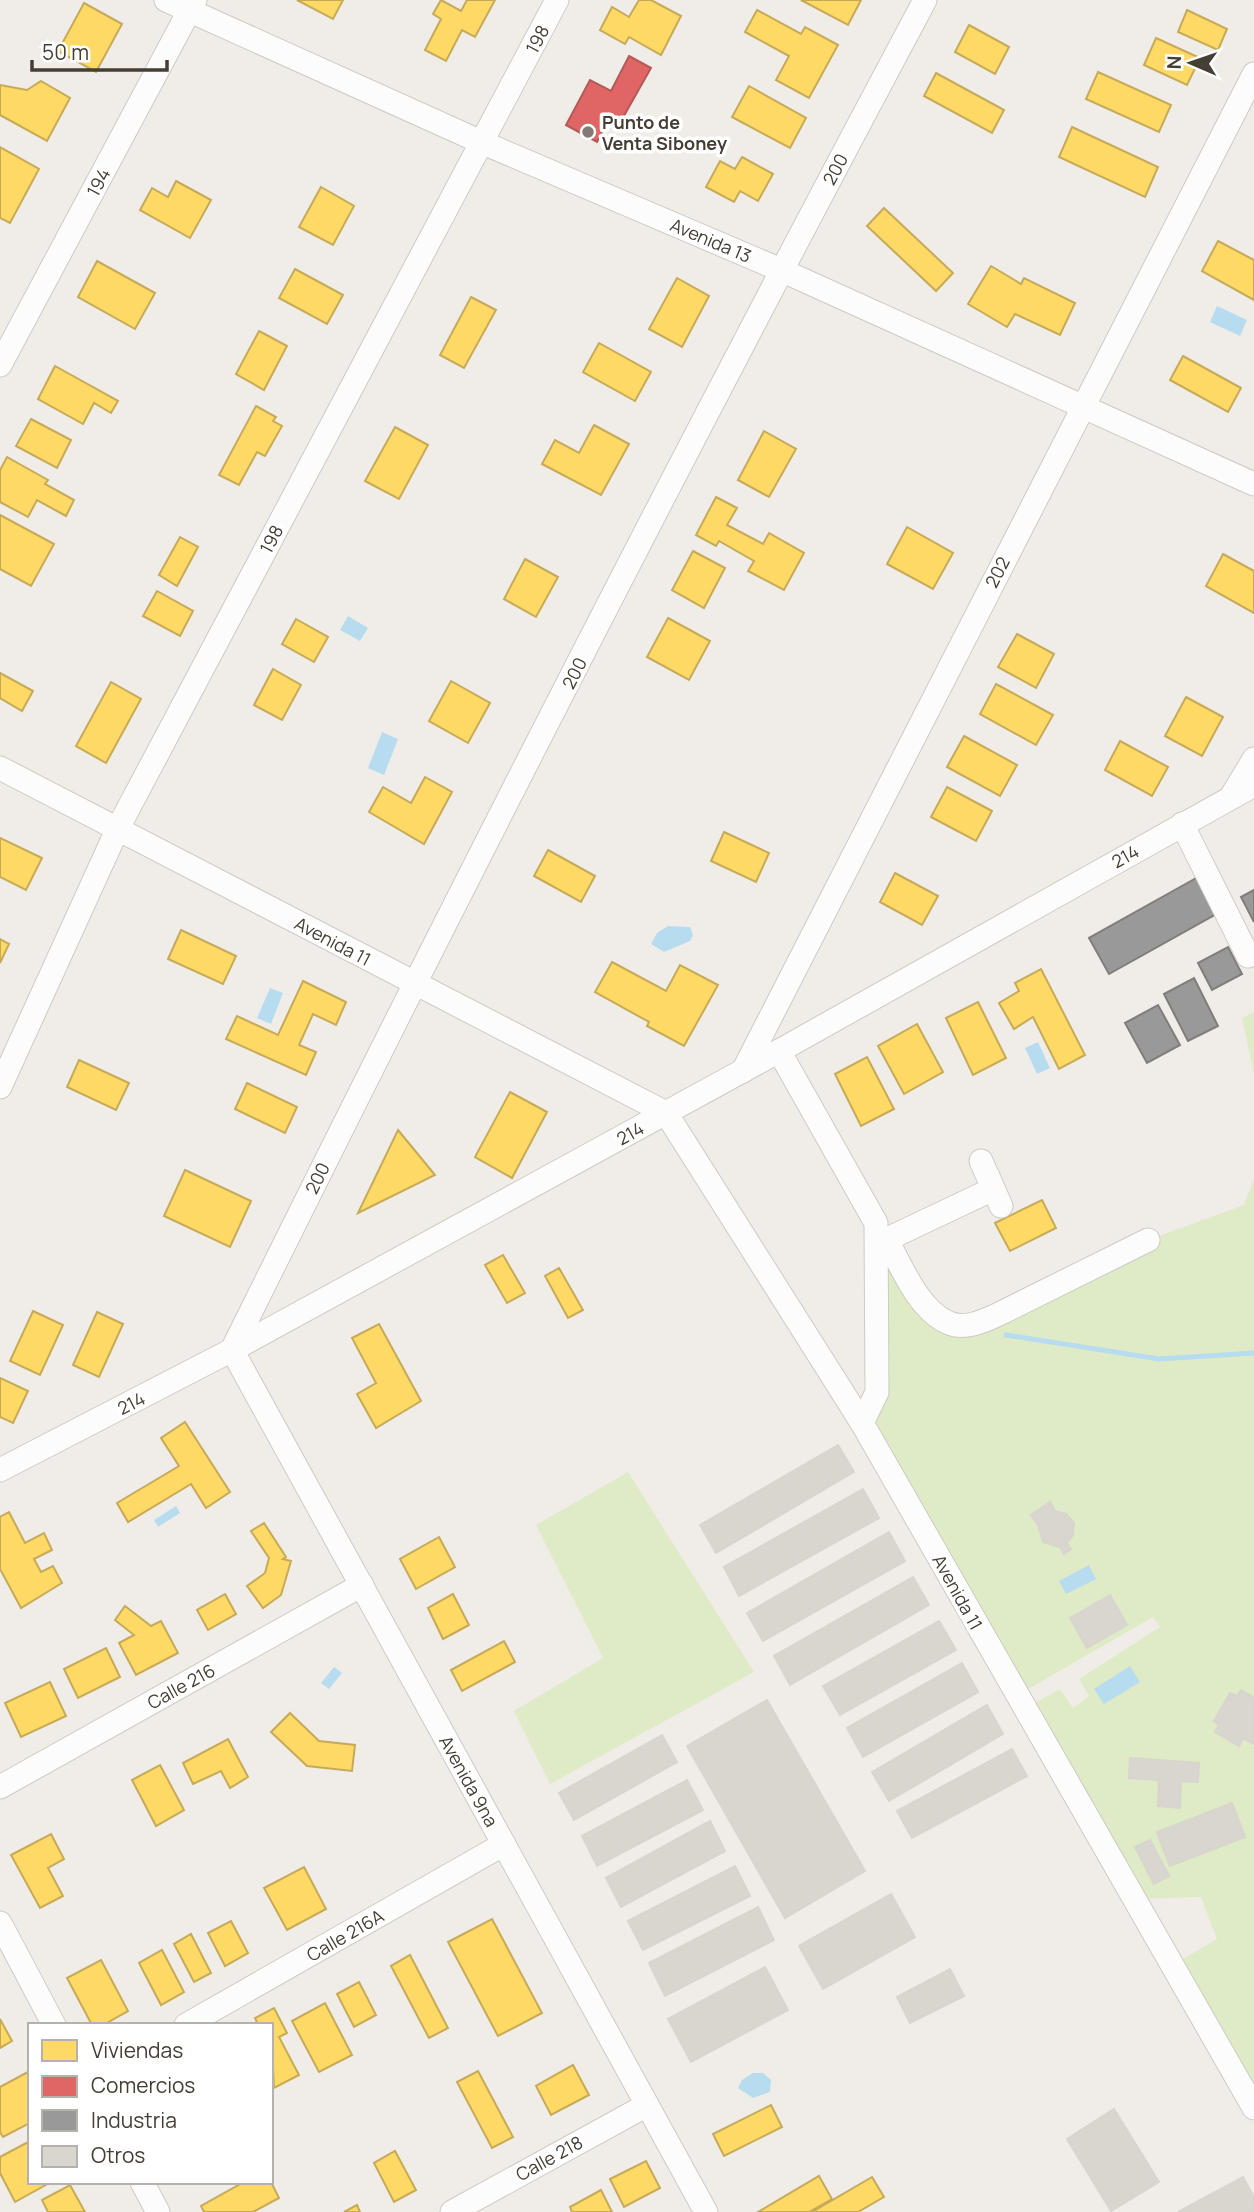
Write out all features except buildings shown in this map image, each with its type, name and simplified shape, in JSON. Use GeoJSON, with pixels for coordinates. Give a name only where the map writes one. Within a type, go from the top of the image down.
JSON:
{"type":"FeatureCollection","features":[{"type":"Feature","properties":{"kind":"street","name":"Avenida 13"},"geometry":{"type":"LineString","coordinates":[[166,0],[192,5],[481,142],[781,270],[1254,484]]}},
{"type":"Feature","properties":{"kind":"street","name":"198"},"geometry":{"type":"LineString","coordinates":[[0,1087],[118,828],[557,0]]}},
{"type":"Feature","properties":{"kind":"street","name":"200"},"geometry":{"type":"LineString","coordinates":[[232,1350],[414,983],[781,270],[925,0]]}},
{"type":"Feature","properties":{"kind":"street","name":"194"},"geometry":{"type":"LineString","coordinates":[[0,365],[192,5]]}},
{"type":"Feature","properties":{"kind":"street","name":"202"},"geometry":{"type":"LineString","coordinates":[[743,1071],[1254,74]]}},
{"type":"Feature","properties":{"kind":"street"},"geometry":{"type":"LineString","coordinates":[[1231,797],[1254,759]]}},
{"type":"Feature","properties":{"kind":"street","name":"Avenida 11"},"geometry":{"type":"LineString","coordinates":[[0,768],[666,1113],[862,1423],[1254,2108]]}},
{"type":"Feature","properties":{"kind":"street","name":"214"},"geometry":{"type":"LineString","coordinates":[[0,1471],[232,1350],[743,1071],[1254,785]]}},
{"type":"Feature","properties":{"kind":"street"},"geometry":{"type":"LineString","coordinates":[[1231,797],[1254,792]]}},
{"type":"Feature","properties":{"kind":"street"},"geometry":{"type":"LineString","coordinates":[[1182,824],[1248,956]]}},
{"type":"Feature","properties":{"kind":"street"},"geometry":{"type":"LineString","coordinates":[[779,1051],[876,1223],[882,1242],[921,1298],[949,1323],[973,1324],[997,1315],[1148,1241]]}},
{"type":"Feature","properties":{"kind":"street"},"geometry":{"type":"LineString","coordinates":[[882,1242],[997,1198],[981,1161]]}},
{"type":"Feature","properties":{"kind":"street"},"geometry":{"type":"LineString","coordinates":[[862,1423],[877,1392],[882,1242]]}},
{"type":"Feature","properties":{"kind":"street","name":"Avenida 9na"},"geometry":{"type":"LineString","coordinates":[[232,1350],[706,2212]]}},
{"type":"Feature","properties":{"kind":"street","name":"Calle 216"},"geometry":{"type":"LineString","coordinates":[[0,1787],[362,1585]]}},
{"type":"Feature","properties":{"kind":"street","name":"Calle 216A"},"geometry":{"type":"LineString","coordinates":[[190,2023],[504,1844]]}},
{"type":"Feature","properties":{"kind":"street"},"geometry":{"type":"LineString","coordinates":[[0,1923],[53,2023]]}},
{"type":"Feature","properties":{"kind":"street","name":"Calle 218"},"geometry":{"type":"LineString","coordinates":[[452,2212],[647,2105]]}},
{"type":"Feature","properties":{"kind":"street"},"geometry":{"type":"LineString","coordinates":[[143,2184],[158,2212]]}},
{"type":"Feature","properties":{"kind":"green space"},"geometry":{"type":"Polygon","coordinates":[[[1254,1012],[1254,1074],[1242,1018],[1254,1012]]]}},
{"type":"Feature","properties":{"kind":"green space"},"geometry":{"type":"Polygon","coordinates":[[[1254,1179],[1254,2110],[1173,1965],[1217,1939],[1201,1897],[1134,1899],[1024,1709],[1060,1689],[1073,1708],[1089,1696],[1079,1679],[1160,1627],[1153,1617],[1023,1692],[862,1423],[877,1392],[877,1244],[949,1323],[1148,1240],[1244,1205],[1254,1179]]]}},
{"type":"Feature","properties":{"kind":"green space"},"geometry":{"type":"Polygon","coordinates":[[[628,1472],[754,1672],[550,1784],[514,1711],[603,1658],[536,1525],[628,1472]]]}},
{"type":"Feature","properties":{"kind":"water"},"geometry":{"type":"Polygon","coordinates":[[[1217,306],[1247,320],[1240,336],[1210,322],[1217,306]]]}},
{"type":"Feature","properties":{"kind":"water"},"geometry":{"type":"Polygon","coordinates":[[[348,616],[368,628],[360,641],[340,630],[348,616]]]}},
{"type":"Feature","properties":{"kind":"water"},"geometry":{"type":"Polygon","coordinates":[[[382,732],[398,739],[384,775],[368,768],[382,732]]]}},
{"type":"Feature","properties":{"kind":"water"},"geometry":{"type":"Polygon","coordinates":[[[668,926],[690,927],[693,935],[690,941],[664,952],[651,944],[657,933],[668,926]]]}},
{"type":"Feature","properties":{"kind":"water"},"geometry":{"type":"Polygon","coordinates":[[[270,988],[283,993],[271,1024],[257,1018],[270,988]]]}},
{"type":"Feature","properties":{"kind":"water"},"geometry":{"type":"Polygon","coordinates":[[[1038,1042],[1050,1068],[1037,1074],[1025,1048],[1038,1042]]]}},
{"type":"Feature","properties":{"kind":"water"},"geometry":{"type":"Polygon","coordinates":[[[176,1506],[180,1513],[158,1527],[154,1520],[176,1506]]]}},
{"type":"Feature","properties":{"kind":"water"},"geometry":{"type":"Polygon","coordinates":[[[1089,1565],[1096,1579],[1066,1594],[1059,1581],[1089,1565]]]}},
{"type":"Feature","properties":{"kind":"water"},"geometry":{"type":"Polygon","coordinates":[[[1130,1666],[1140,1682],[1104,1704],[1094,1689],[1130,1666]]]}},
{"type":"Feature","properties":{"kind":"water"},"geometry":{"type":"Polygon","coordinates":[[[334,1667],[342,1673],[329,1689],[321,1683],[334,1667]]]}},
{"type":"Feature","properties":{"kind":"water"},"geometry":{"type":"Polygon","coordinates":[[[753,2073],[763,2073],[771,2080],[770,2092],[753,2098],[738,2088],[742,2080],[753,2073]]]}},
{"type":"Feature","properties":{"kind":"waterway"},"geometry":{"type":"LineString","coordinates":[[1006,1335],[1159,1359],[1254,1353]]}},
{"type":"Feature","properties":{"kind":"place","name":"Punto de Venta Siboney"},"geometry":{"type":"Point","coordinates":[588,132]}}]}
